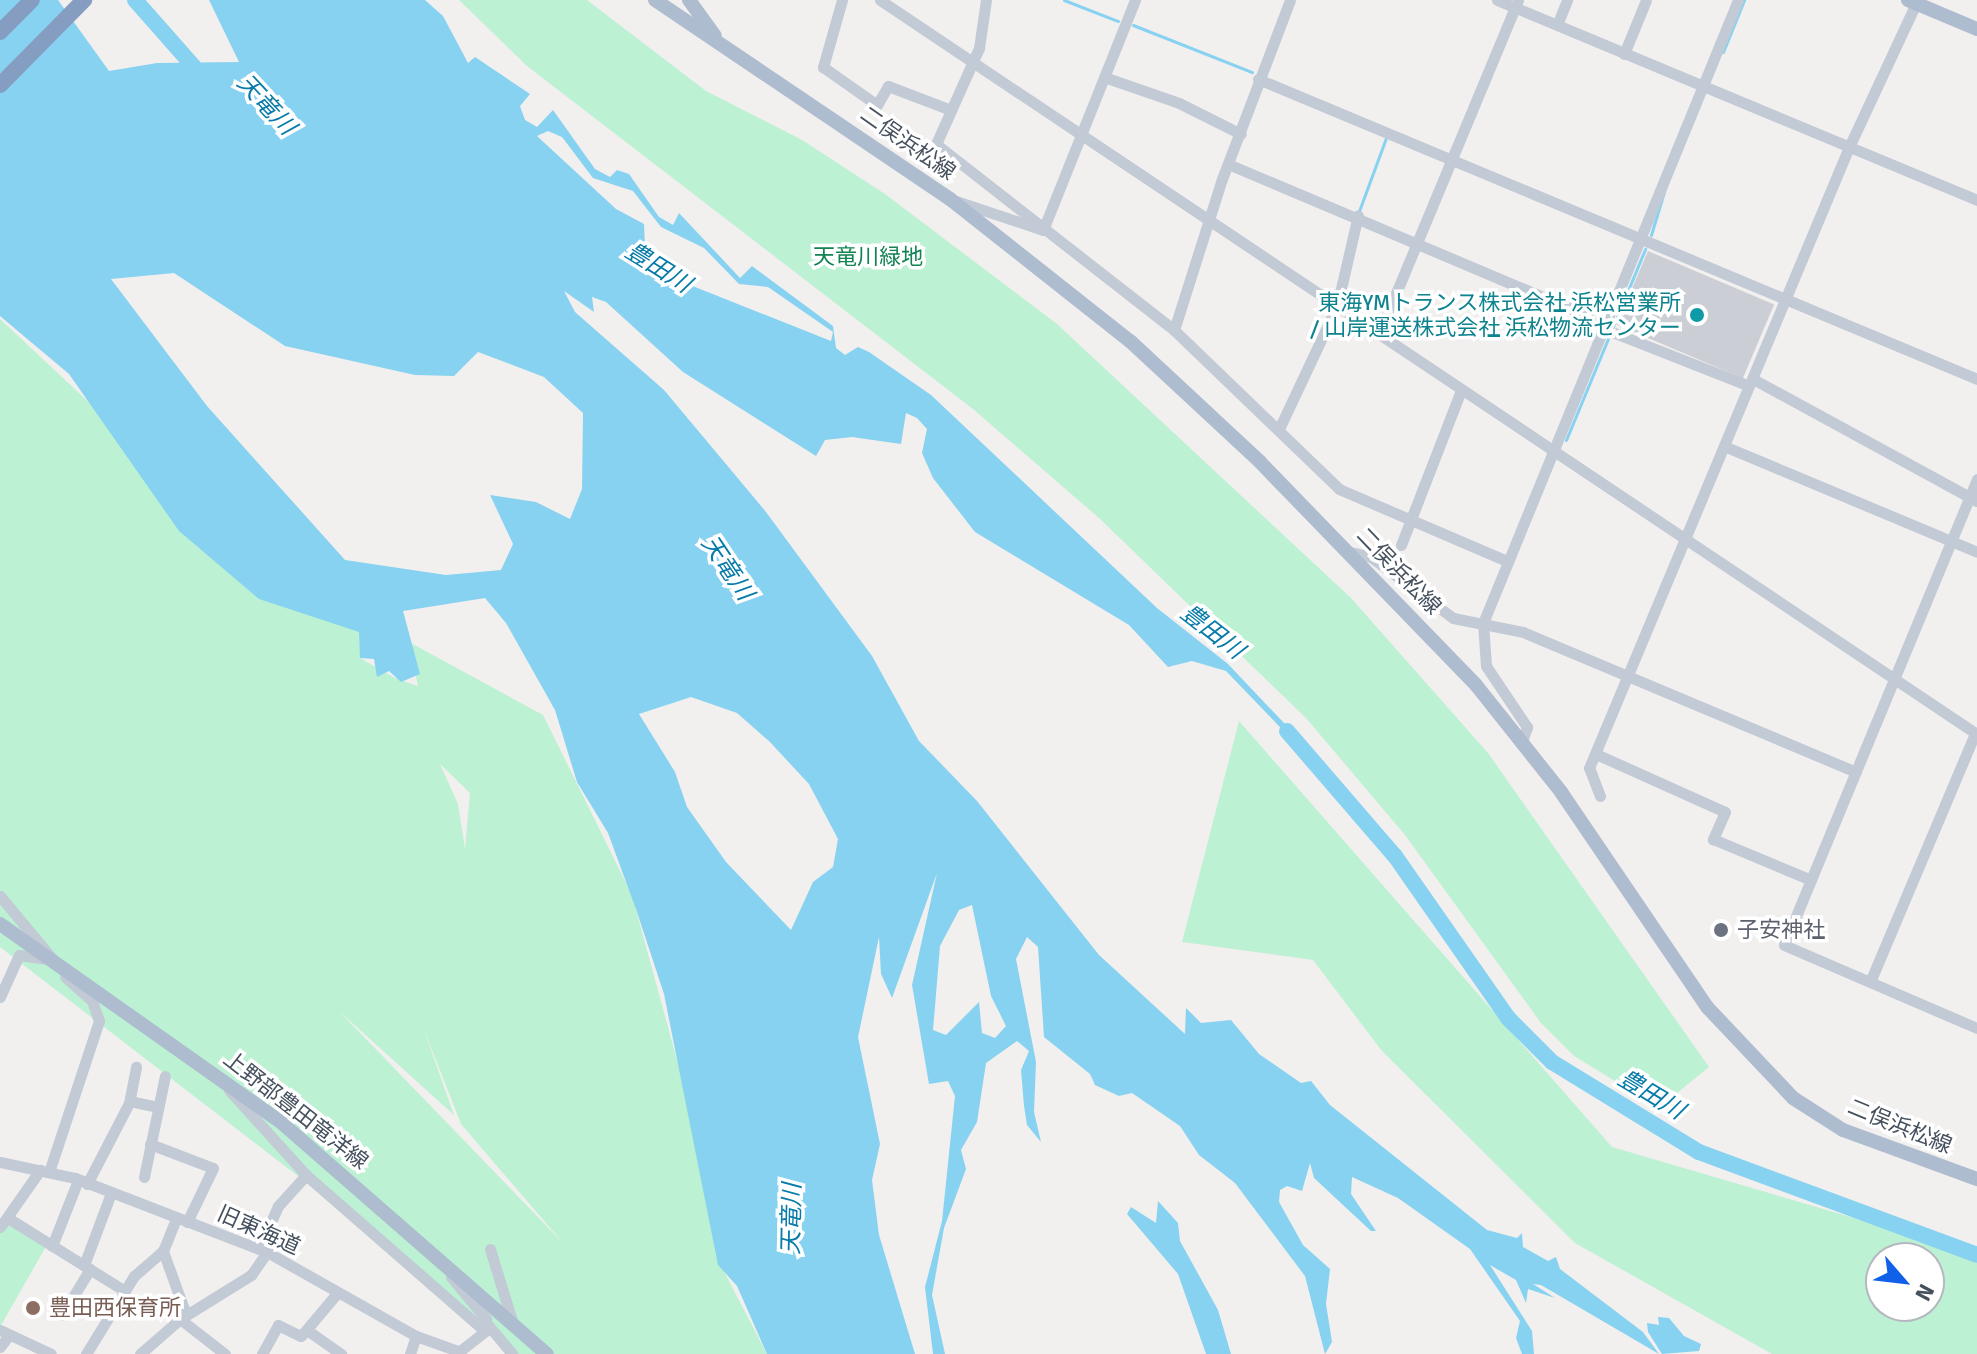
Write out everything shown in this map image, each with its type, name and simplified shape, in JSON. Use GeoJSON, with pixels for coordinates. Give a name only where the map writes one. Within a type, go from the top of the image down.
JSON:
{"type":"FeatureCollection","features":[{"type":"Feature","properties":{"kind":"highway"},"geometry":{"type":"LineString","coordinates":[[0,32],[32,0]]}},
{"type":"Feature","properties":{"kind":"highway"},"geometry":{"type":"LineString","coordinates":[[0,85],[84,0]]}},
{"type":"Feature","properties":{"kind":"main road","name":"二俣浜松線"},"geometry":{"type":"LineString","coordinates":[[655,0],[950,199],[1130,341],[1351,552],[1522,741],[1750,1059],[1843,1130],[1977,1179]]}},
{"type":"Feature","properties":{"kind":"main road","name":"二俣浜松線"},"geometry":{"type":"LineString","coordinates":[[689,0],[720,42]]}},
{"type":"Feature","properties":{"kind":"main road"},"geometry":{"type":"LineString","coordinates":[[1914,1],[1977,29]]}},
{"type":"Feature","properties":{"kind":"main road","name":"上野部豊田竜洋線"},"geometry":{"type":"LineString","coordinates":[[0,924],[222,1079],[448,1262],[547,1354]]}},
{"type":"Feature","properties":{"kind":"street"},"geometry":{"type":"LineString","coordinates":[[842,0],[823,67],[877,105],[888,86],[951,110]]}},
{"type":"Feature","properties":{"kind":"street"},"geometry":{"type":"LineString","coordinates":[[880,0],[1976,734],[1870,982]]}},
{"type":"Feature","properties":{"kind":"street"},"geometry":{"type":"LineString","coordinates":[[986,0],[972,64],[936,144],[1047,225],[1174,330],[1339,489],[1507,561]]}},
{"type":"Feature","properties":{"kind":"street"},"geometry":{"type":"LineString","coordinates":[[950,199],[1034,230],[1047,225],[1135,0]]}},
{"type":"Feature","properties":{"kind":"street"},"geometry":{"type":"LineString","coordinates":[[1174,330],[1228,164],[1290,0]]}},
{"type":"Feature","properties":{"kind":"street"},"geometry":{"type":"LineString","coordinates":[[1497,0],[1516,4],[1624,54],[1977,200]]}},
{"type":"Feature","properties":{"kind":"street"},"geometry":{"type":"LineString","coordinates":[[1557,25],[1567,0]]}},
{"type":"Feature","properties":{"kind":"street"},"geometry":{"type":"LineString","coordinates":[[1624,54],[1646,0]]}},
{"type":"Feature","properties":{"kind":"street"},"geometry":{"type":"LineString","coordinates":[[1522,741],[1527,727],[1486,666],[1483,623],[1551,452],[1607,328],[1738,0]]}},
{"type":"Feature","properties":{"kind":"street"},"geometry":{"type":"LineString","coordinates":[[1600,796],[1589,768],[1849,147],[1914,1]]}},
{"type":"Feature","properties":{"kind":"street"},"geometry":{"type":"LineString","coordinates":[[1379,334],[1516,4]]}},
{"type":"Feature","properties":{"kind":"street"},"geometry":{"type":"LineString","coordinates":[[1107,78],[1179,103],[1241,134]]}},
{"type":"Feature","properties":{"kind":"street"},"geometry":{"type":"LineString","coordinates":[[1258,79],[1977,379]]}},
{"type":"Feature","properties":{"kind":"street"},"geometry":{"type":"LineString","coordinates":[[1228,164],[1358,215],[1607,328],[1751,383],[1973,499]]}},
{"type":"Feature","properties":{"kind":"street"},"geometry":{"type":"LineString","coordinates":[[1279,429],[1337,306],[1358,215]]}},
{"type":"Feature","properties":{"kind":"street"},"geometry":{"type":"LineString","coordinates":[[1401,545],[1461,390]]}},
{"type":"Feature","properties":{"kind":"street"},"geometry":{"type":"LineString","coordinates":[[1724,446],[1977,552]]}},
{"type":"Feature","properties":{"kind":"street"},"geometry":{"type":"LineString","coordinates":[[1977,479],[1973,499],[1951,541],[1784,945],[1977,1028]]}},
{"type":"Feature","properties":{"kind":"street"},"geometry":{"type":"LineString","coordinates":[[1351,552],[1375,560],[1436,610],[1483,623],[1502,624],[1856,772]]}},
{"type":"Feature","properties":{"kind":"street"},"geometry":{"type":"LineString","coordinates":[[1596,754],[1725,812],[1713,839],[1811,880]]}},
{"type":"Feature","properties":{"kind":"street"},"geometry":{"type":"LineString","coordinates":[[0,896],[92,1001],[99,1021],[44,1171],[4,1223],[52,1246],[125,1291]]}},
{"type":"Feature","properties":{"kind":"street"},"geometry":{"type":"LineString","coordinates":[[0,997],[5,967],[26,953],[54,961]]}},
{"type":"Feature","properties":{"kind":"street"},"geometry":{"type":"LineString","coordinates":[[52,1246],[83,1182],[130,1101],[136,1067]]}},
{"type":"Feature","properties":{"kind":"street"},"geometry":{"type":"LineString","coordinates":[[144,1177],[165,1076]]}},
{"type":"Feature","properties":{"kind":"street"},"geometry":{"type":"LineString","coordinates":[[222,1079],[306,1175],[487,1328],[512,1354]]}},
{"type":"Feature","properties":{"kind":"street"},"geometry":{"type":"LineString","coordinates":[[130,1101],[158,1107]]}},
{"type":"Feature","properties":{"kind":"street"},"geometry":{"type":"LineString","coordinates":[[86,1354],[125,1291],[163,1251],[213,1168],[150,1144]]}},
{"type":"Feature","properties":{"kind":"street","name":"旧東海道"},"geometry":{"type":"LineString","coordinates":[[0,1162],[83,1182],[263,1250],[416,1336],[461,1352],[487,1328]]}},
{"type":"Feature","properties":{"kind":"street"},"geometry":{"type":"LineString","coordinates":[[140,1354],[183,1317],[251,1275],[278,1206],[306,1175]]}},
{"type":"Feature","properties":{"kind":"street"},"geometry":{"type":"LineString","coordinates":[[62,1315],[87,1267],[111,1193]]}},
{"type":"Feature","properties":{"kind":"street"},"geometry":{"type":"LineString","coordinates":[[490,1249],[512,1321]]}},
{"type":"Feature","properties":{"kind":"street"},"geometry":{"type":"LineString","coordinates":[[163,1251],[183,1317],[225,1354]]}},
{"type":"Feature","properties":{"kind":"street"},"geometry":{"type":"LineString","coordinates":[[448,1262],[449,1276],[487,1328]]}},
{"type":"Feature","properties":{"kind":"street"},"geometry":{"type":"LineString","coordinates":[[262,1354],[278,1325],[301,1336],[338,1292]]}},
{"type":"Feature","properties":{"kind":"street"},"geometry":{"type":"LineString","coordinates":[[307,1330],[341,1354]]}},
{"type":"Feature","properties":{"kind":"street"},"geometry":{"type":"LineString","coordinates":[[0,1347],[5,1332],[51,1354]]}},
{"type":"Feature","properties":{"kind":"street"},"geometry":{"type":"LineString","coordinates":[[410,1354],[416,1336]]}},
{"type":"Feature","properties":{"kind":"green space","name":"天竜川緑地"},"geometry":{"type":"Polygon","coordinates":[[[459,0],[587,0],[706,91],[802,140],[885,194],[1057,324],[1351,598],[1488,753],[1709,1067],[1666,1102],[1623,1086],[1574,1056],[1541,1023],[1405,835],[1306,718],[1099,518],[973,409],[527,66],[459,0]]]}},
{"type":"Feature","properties":{"kind":"green space"},"geometry":{"type":"Polygon","coordinates":[[[0,319],[94,407],[197,547],[360,632],[360,658],[395,678],[418,686],[409,642],[543,715],[632,895],[690,1108],[716,1256],[767,1354],[514,1354],[411,1263],[0,947],[0,319]],[[440,764],[458,804],[465,849],[470,793],[440,764]],[[339,1011],[563,1243],[461,1124],[423,1027],[454,1115],[339,1011]]]}},
{"type":"Feature","properties":{"kind":"green space"},"geometry":{"type":"Polygon","coordinates":[[[1239,721],[1612,1147],[1936,1242],[1865,1242],[1865,1322],[1945,1322],[1945,1245],[1977,1254],[1977,1354],[1772,1354],[1575,1243],[1382,1051],[1313,960],[1182,942],[1239,721]]]}},
{"type":"Feature","properties":{"kind":"green space"},"geometry":{"type":"Polygon","coordinates":[[[8,1218],[48,1243],[0,1327],[0,1227],[8,1218]]]}},
{"type":"Feature","properties":{"kind":"water"},"geometry":{"type":"Polygon","coordinates":[[[0,0],[58,0],[109,71],[157,63],[239,62],[209,0],[425,0],[443,16],[468,63],[475,57],[530,94],[520,106],[525,120],[537,127],[553,110],[595,169],[610,177],[617,170],[629,174],[659,217],[673,225],[679,213],[740,278],[752,266],[833,326],[836,348],[845,355],[858,347],[869,352],[931,395],[1157,608],[1228,664],[1302,742],[1300,748],[1226,671],[1192,661],[1168,667],[1129,625],[975,532],[933,478],[922,453],[927,429],[917,418],[906,413],[901,444],[852,437],[825,440],[816,456],[683,372],[606,302],[592,297],[594,312],[564,291],[575,312],[664,390],[766,512],[872,656],[919,741],[977,801],[1099,955],[1185,1034],[1186,1008],[1201,1023],[1231,1020],[1259,1054],[1301,1083],[1311,1081],[1330,1105],[1487,1230],[1517,1238],[1522,1233],[1523,1247],[1548,1261],[1556,1257],[1560,1269],[1643,1332],[1659,1354],[1541,1285],[1533,1284],[1555,1298],[1528,1289],[1526,1303],[1516,1280],[1490,1265],[1532,1331],[1534,1354],[1522,1354],[1516,1338],[1520,1321],[1470,1249],[1398,1198],[1352,1177],[1351,1194],[1376,1231],[1371,1231],[1314,1178],[1310,1163],[1302,1191],[1287,1186],[1280,1190],[1279,1202],[1303,1245],[1330,1269],[1326,1304],[1332,1342],[1325,1354],[1305,1276],[1235,1183],[1199,1155],[1180,1126],[1132,1093],[1119,1096],[1095,1085],[1090,1074],[1044,1037],[1038,947],[1027,937],[1016,959],[1036,1062],[1034,1112],[1041,1142],[1027,1125],[1021,1070],[1029,1051],[1017,1041],[986,1063],[977,1122],[961,1150],[966,1169],[944,1228],[932,1295],[945,1354],[933,1354],[925,1287],[942,1221],[955,1096],[948,1081],[929,1084],[912,985],[937,873],[892,998],[881,974],[879,937],[858,1037],[880,1144],[872,1180],[879,1235],[915,1354],[767,1354],[737,1286],[718,1265],[664,994],[636,909],[608,833],[577,782],[555,710],[506,623],[485,598],[403,611],[420,674],[401,682],[389,671],[377,677],[374,659],[360,658],[359,632],[259,599],[179,531],[69,374],[0,316],[0,0]],[[548,131],[537,136],[616,209],[644,224],[645,247],[680,281],[831,341],[833,332],[768,287],[739,284],[704,248],[661,227],[633,191],[593,178],[562,137],[548,131]],[[174,273],[111,279],[207,406],[345,560],[446,575],[501,570],[513,544],[490,495],[536,502],[570,519],[582,489],[583,413],[544,377],[478,352],[454,376],[415,375],[285,346],[174,273]],[[691,697],[639,714],[675,772],[687,807],[726,862],[791,930],[813,882],[833,867],[838,839],[809,784],[769,741],[737,713],[691,697]],[[972,905],[959,910],[940,946],[933,1030],[946,1035],[979,1002],[982,1033],[995,1038],[1006,1026],[991,996],[972,905]]]}},
{"type":"Feature","properties":{"kind":"water"},"geometry":{"type":"Polygon","coordinates":[[[1158,1201],[1178,1223],[1180,1241],[1218,1310],[1231,1354],[1206,1354],[1178,1274],[1127,1214],[1131,1207],[1156,1223],[1158,1201]]]}},
{"type":"Feature","properties":{"kind":"water"},"geometry":{"type":"Polygon","coordinates":[[[1658,1317],[1669,1318],[1684,1336],[1701,1344],[1699,1351],[1662,1354],[1648,1332],[1647,1323],[1659,1325],[1658,1317]]]}},
{"type":"Feature","properties":{"kind":"building","name":"東海YMトランス株式会社 浜松営業所 / 山岸運送株式会社 浜松物流センター"},"geometry":{"type":"Polygon","coordinates":[[[1648,251],[1774,305],[1743,378],[1617,325],[1648,251]]]}},
{"type":"Feature","properties":{"kind":"waterway","name":"天竜川"},"geometry":{"type":"LineString","coordinates":[[135,0],[203,77]]}},
{"type":"Feature","properties":{"kind":"waterway"},"geometry":{"type":"LineString","coordinates":[[1064,0],[1118,21]]}},
{"type":"Feature","properties":{"kind":"waterway"},"geometry":{"type":"LineString","coordinates":[[1723,52],[1744,0]]}},
{"type":"Feature","properties":{"kind":"waterway"},"geometry":{"type":"LineString","coordinates":[[1133,25],[1252,72]]}},
{"type":"Feature","properties":{"kind":"waterway"},"geometry":{"type":"LineString","coordinates":[[1359,211],[1386,138]]}},
{"type":"Feature","properties":{"kind":"waterway"},"geometry":{"type":"LineString","coordinates":[[1651,235],[1664,192]]}},
{"type":"Feature","properties":{"kind":"waterway"},"geometry":{"type":"LineString","coordinates":[[1566,440],[1645,249]]}},
{"type":"Feature","properties":{"kind":"waterway","name":"豊田川"},"geometry":{"type":"LineString","coordinates":[[1287,731],[1395,856],[1508,1018],[1552,1062],[1699,1152],[1977,1255]]}},
{"type":"Feature","properties":{"kind":"place","name":"東海YMトランス株式会社 浜松営業所 / 山岸運送株式会社 浜松物流センター"},"geometry":{"type":"Point","coordinates":[1697,315]}},
{"type":"Feature","properties":{"kind":"place","name":"子安神社"},"geometry":{"type":"Point","coordinates":[1721,930]}},
{"type":"Feature","properties":{"kind":"place","name":"豊田西保育所"},"geometry":{"type":"Point","coordinates":[33,1308]}}]}
